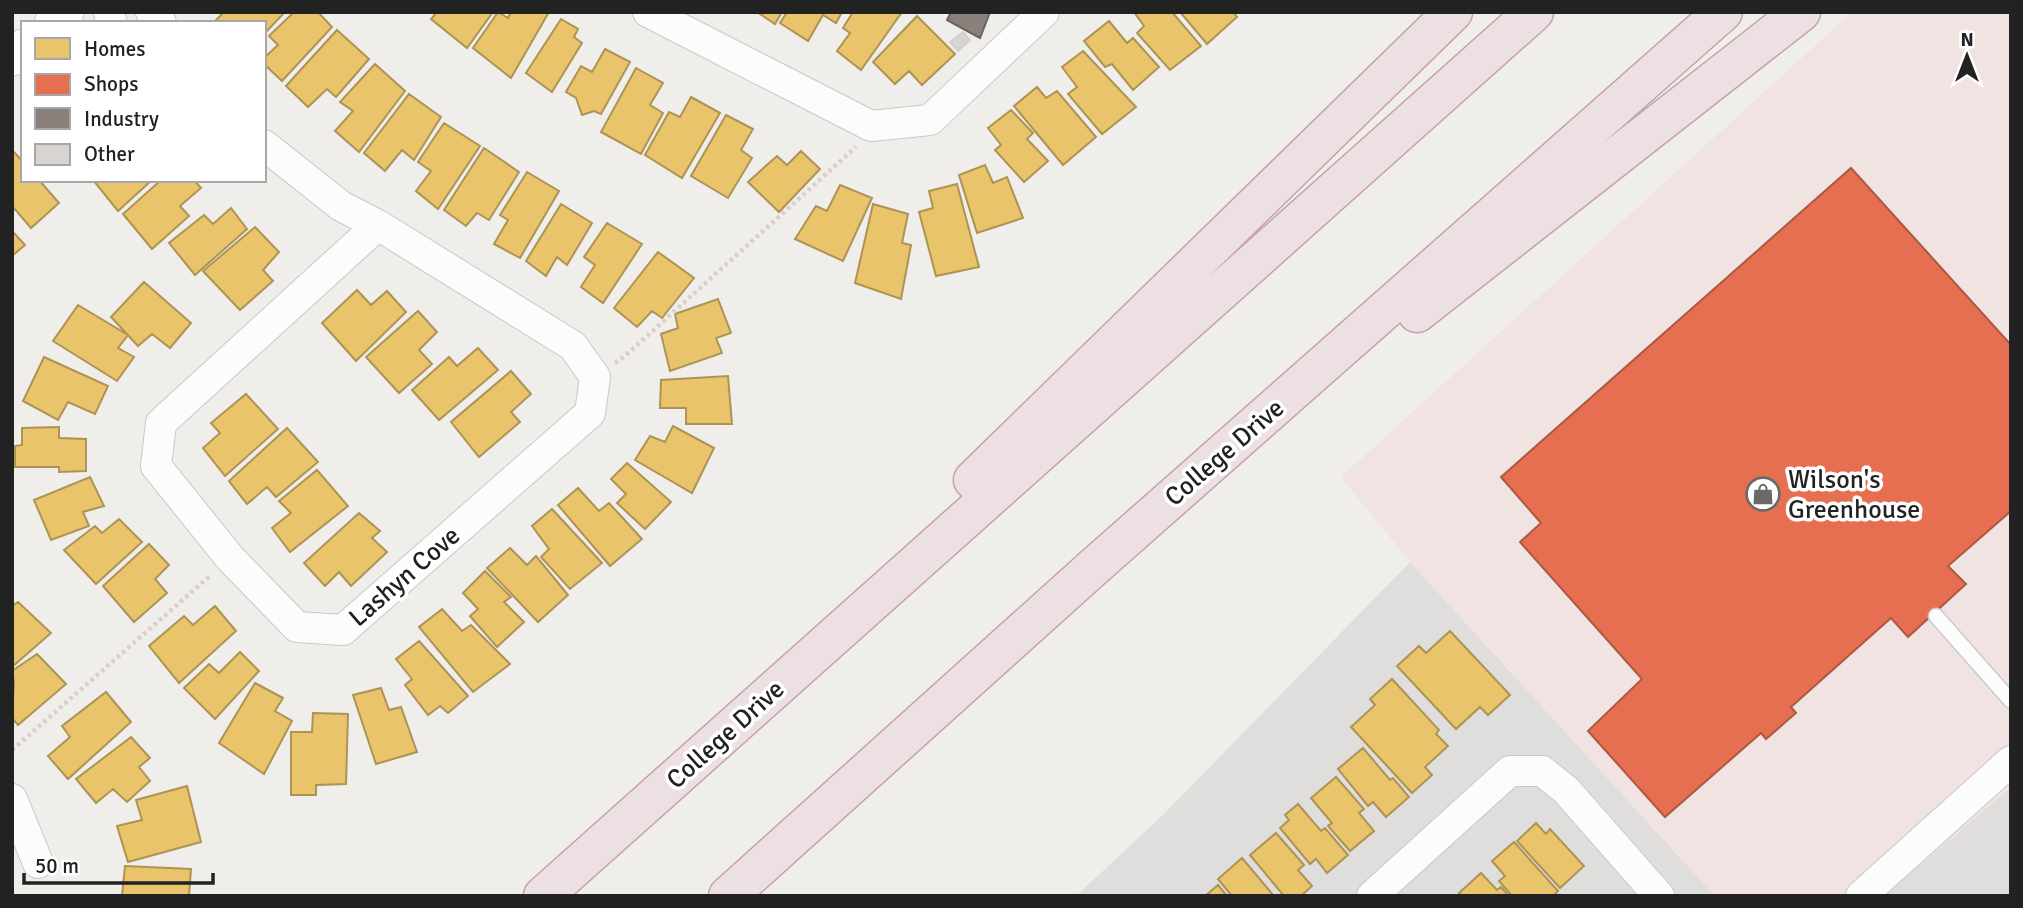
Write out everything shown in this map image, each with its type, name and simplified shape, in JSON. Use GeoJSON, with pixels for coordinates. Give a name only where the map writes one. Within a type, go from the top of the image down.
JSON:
{"type":"FeatureCollection","features":[{"type":"Feature","properties":{"kind":"highway"},"geometry":{"type":"LineString","coordinates":[[573,870],[1453,12]]}},
{"type":"Feature","properties":{"kind":"highway","name":"College Drive"},"geometry":{"type":"LineString","coordinates":[[543,896],[1534,12]]}},
{"type":"Feature","properties":{"kind":"highway","name":"College Drive"},"geometry":{"type":"LineString","coordinates":[[728,896],[1096,565],[1723,12]]}},
{"type":"Feature","properties":{"kind":"highway"},"geometry":{"type":"LineString","coordinates":[[1096,565],[1801,12]]}},
{"type":"Feature","properties":{"kind":"street"},"geometry":{"type":"LineString","coordinates":[[648,12],[871,126],[930,120],[1044,12]]}},
{"type":"Feature","properties":{"kind":"street","name":"Lashyn Cove"},"geometry":{"type":"LineString","coordinates":[[266,147],[341,206],[378,225],[573,346],[595,377],[590,413],[343,630],[297,627],[230,558],[156,466],[161,423],[378,225]]}},
{"type":"Feature","properties":{"kind":"street"},"geometry":{"type":"LineString","coordinates":[[1861,896],[2011,761]]}},
{"type":"Feature","properties":{"kind":"street"},"geometry":{"type":"LineString","coordinates":[[1372,896],[1510,771],[1542,771],[1566,790],[1659,896]]}},
{"type":"Feature","properties":{"kind":"street"},"geometry":{"type":"LineString","coordinates":[[12,799],[38,863]]}},
{"type":"Feature","properties":{"kind":"lane"},"geometry":{"type":"LineString","coordinates":[[1936,616],[2011,701]]}},
{"type":"Feature","properties":{"kind":"path"},"geometry":{"type":"LineString","coordinates":[[626,355],[854,151]]}},
{"type":"Feature","properties":{"kind":"path"},"geometry":{"type":"LineString","coordinates":[[12,751],[215,571]]}},
{"type":"Feature","properties":{"kind":"shaded area"},"geometry":{"type":"Polygon","coordinates":[[[1852,12],[2011,12],[2011,787],[1884,896],[1715,896],[1410,562],[1341,477],[1852,12]]]}},
{"type":"Feature","properties":{"kind":"shaded area"},"geometry":{"type":"Polygon","coordinates":[[[1410,562],[1715,896],[1076,896],[1162,816],[1410,562]]]}},
{"type":"Feature","properties":{"kind":"shaded area"},"geometry":{"type":"Polygon","coordinates":[[[2011,787],[2011,896],[1884,896],[2011,787]]]}},
{"type":"Feature","properties":{"kind":"building: Homes"},"geometry":{"type":"Polygon","coordinates":[[[224,12],[285,12],[266,32],[266,21],[216,20],[224,12]]]}},
{"type":"Feature","properties":{"kind":"building: Homes"},"geometry":{"type":"Polygon","coordinates":[[[294,12],[318,12],[332,27],[282,81],[266,66],[266,56],[278,45],[269,36],[294,12]]]}},
{"type":"Feature","properties":{"kind":"building: Homes"},"geometry":{"type":"Polygon","coordinates":[[[437,12],[493,12],[467,48],[431,19],[437,12]]]}},
{"type":"Feature","properties":{"kind":"building: Homes"},"geometry":{"type":"Polygon","coordinates":[[[498,12],[508,18],[511,12],[549,12],[511,78],[473,48],[498,12]]]}},
{"type":"Feature","properties":{"kind":"building: Homes"},"geometry":{"type":"Polygon","coordinates":[[[757,12],[782,12],[775,24],[757,12]]]}},
{"type":"Feature","properties":{"kind":"building: Homes"},"geometry":{"type":"Polygon","coordinates":[[[787,12],[842,12],[836,23],[823,15],[808,41],[780,23],[787,12]]]}},
{"type":"Feature","properties":{"kind":"building: Homes"},"geometry":{"type":"Polygon","coordinates":[[[853,12],[902,12],[861,70],[837,51],[850,33],[843,28],[853,12]]]}},
{"type":"Feature","properties":{"kind":"building: Homes"},"geometry":{"type":"Polygon","coordinates":[[[1134,12],[1172,12],[1201,46],[1170,70],[1137,33],[1144,26],[1134,12]]]}},
{"type":"Feature","properties":{"kind":"building: Homes"},"geometry":{"type":"Polygon","coordinates":[[[1180,12],[1233,12],[1237,17],[1207,44],[1180,12]]]}},
{"type":"Feature","properties":{"kind":"building: Homes"},"geometry":{"type":"Polygon","coordinates":[[[917,16],[955,54],[922,85],[909,71],[895,84],[873,62],[917,16]]]}},
{"type":"Feature","properties":{"kind":"building: Homes"},"geometry":{"type":"Polygon","coordinates":[[[561,19],[578,29],[574,37],[582,43],[552,92],[526,73],[561,19]]]}},
{"type":"Feature","properties":{"kind":"building: Homes"},"geometry":{"type":"Polygon","coordinates":[[[1109,21],[1127,43],[1133,38],[1159,67],[1133,90],[1112,64],[1105,67],[1084,41],[1109,21]]]}},
{"type":"Feature","properties":{"kind":"building: Homes"},"geometry":{"type":"Polygon","coordinates":[[[337,30],[369,59],[336,97],[327,89],[308,107],[286,86],[337,30]]]}},
{"type":"Feature","properties":{"kind":"building: Homes"},"geometry":{"type":"Polygon","coordinates":[[[605,49],[630,62],[601,114],[594,111],[582,115],[576,98],[566,92],[581,66],[592,72],[605,49]]]}},
{"type":"Feature","properties":{"kind":"building: Homes"},"geometry":{"type":"Polygon","coordinates":[[[1083,51],[1136,107],[1102,134],[1068,94],[1077,87],[1062,67],[1083,51]]]}},
{"type":"Feature","properties":{"kind":"building: Homes"},"geometry":{"type":"Polygon","coordinates":[[[375,64],[405,91],[359,152],[335,131],[353,111],[340,102],[375,64]]]}},
{"type":"Feature","properties":{"kind":"building: Homes"},"geometry":{"type":"Polygon","coordinates":[[[636,68],[663,83],[650,105],[663,113],[641,154],[601,132],[636,68]]]}},
{"type":"Feature","properties":{"kind":"building: Homes"},"geometry":{"type":"Polygon","coordinates":[[[1037,87],[1046,98],[1057,91],[1096,137],[1063,165],[1014,106],[1037,87]]]}},
{"type":"Feature","properties":{"kind":"building: Homes"},"geometry":{"type":"Polygon","coordinates":[[[409,94],[441,117],[414,160],[402,150],[385,171],[364,153],[409,94]]]}},
{"type":"Feature","properties":{"kind":"building: Homes"},"geometry":{"type":"Polygon","coordinates":[[[691,97],[720,113],[682,178],[645,155],[669,112],[680,117],[691,97]]]}},
{"type":"Feature","properties":{"kind":"building: Homes"},"geometry":{"type":"Polygon","coordinates":[[[1011,110],[1033,133],[1027,139],[1048,161],[1024,182],[995,150],[1001,145],[988,128],[1011,110]]]}},
{"type":"Feature","properties":{"kind":"building: Homes"},"geometry":{"type":"Polygon","coordinates":[[[726,115],[753,129],[741,150],[752,158],[728,198],[691,176],[726,115]]]}},
{"type":"Feature","properties":{"kind":"building: Homes"},"geometry":{"type":"Polygon","coordinates":[[[444,123],[480,146],[438,209],[416,191],[431,171],[418,162],[444,123]]]}},
{"type":"Feature","properties":{"kind":"building: Homes"},"geometry":{"type":"Polygon","coordinates":[[[484,148],[519,172],[489,220],[477,213],[466,226],[444,210],[484,148]]]}},
{"type":"Feature","properties":{"kind":"building: Homes"},"geometry":{"type":"Polygon","coordinates":[[[12,150],[21,160],[21,182],[41,182],[59,203],[31,228],[12,206],[12,150]]]}},
{"type":"Feature","properties":{"kind":"building: Homes"},"geometry":{"type":"Polygon","coordinates":[[[801,151],[820,169],[779,212],[748,182],[777,156],[787,165],[801,151]]]}},
{"type":"Feature","properties":{"kind":"building: Homes"},"geometry":{"type":"Polygon","coordinates":[[[985,165],[993,183],[1007,177],[1023,218],[977,233],[959,175],[985,165]]]}},
{"type":"Feature","properties":{"kind":"building: Homes"},"geometry":{"type":"Polygon","coordinates":[[[527,172],[559,191],[520,258],[494,244],[508,220],[500,215],[527,172]]]}},
{"type":"Feature","properties":{"kind":"building: Homes"},"geometry":{"type":"Polygon","coordinates":[[[95,182],[150,182],[118,211],[95,182]]]}},
{"type":"Feature","properties":{"kind":"building: Homes"},"geometry":{"type":"Polygon","coordinates":[[[159,182],[196,182],[201,188],[180,206],[189,216],[152,249],[123,214],[159,182]]]}},
{"type":"Feature","properties":{"kind":"building: Homes"},"geometry":{"type":"Polygon","coordinates":[[[957,184],[979,267],[936,276],[919,212],[933,208],[929,191],[957,184]]]}},
{"type":"Feature","properties":{"kind":"building: Homes"},"geometry":{"type":"Polygon","coordinates":[[[840,185],[872,198],[843,261],[795,239],[816,206],[827,211],[840,185]]]}},
{"type":"Feature","properties":{"kind":"building: Homes"},"geometry":{"type":"Polygon","coordinates":[[[561,204],[592,223],[567,265],[557,257],[546,276],[526,261],[561,204]]]}},
{"type":"Feature","properties":{"kind":"building: Homes"},"geometry":{"type":"Polygon","coordinates":[[[873,204],[908,214],[902,243],[911,245],[901,299],[855,283],[873,204]]]}},
{"type":"Feature","properties":{"kind":"building: Homes"},"geometry":{"type":"Polygon","coordinates":[[[231,208],[247,229],[195,275],[169,243],[204,215],[213,224],[231,208]]]}},
{"type":"Feature","properties":{"kind":"building: Homes"},"geometry":{"type":"Polygon","coordinates":[[[607,223],[642,244],[603,303],[581,287],[595,265],[584,257],[607,223]]]}},
{"type":"Feature","properties":{"kind":"building: Homes"},"geometry":{"type":"Polygon","coordinates":[[[255,227],[279,252],[263,270],[273,281],[240,310],[203,271],[255,227]]]}},
{"type":"Feature","properties":{"kind":"building: Homes"},"geometry":{"type":"Polygon","coordinates":[[[12,231],[25,245],[12,256],[12,231]]]}},
{"type":"Feature","properties":{"kind":"building: Homes"},"geometry":{"type":"Polygon","coordinates":[[[658,252],[694,278],[662,318],[652,311],[637,327],[614,308],[658,252]]]}},
{"type":"Feature","properties":{"kind":"building: Homes"},"geometry":{"type":"Polygon","coordinates":[[[144,282],[191,323],[170,348],[152,334],[138,346],[111,317],[144,282]]]}},
{"type":"Feature","properties":{"kind":"building: Homes"},"geometry":{"type":"Polygon","coordinates":[[[357,290],[371,305],[387,291],[406,312],[356,361],[322,323],[357,290]]]}},
{"type":"Feature","properties":{"kind":"building: Homes"},"geometry":{"type":"Polygon","coordinates":[[[718,299],[731,333],[716,338],[722,353],[670,371],[661,334],[678,328],[675,314],[718,299]]]}},
{"type":"Feature","properties":{"kind":"building: Homes"},"geometry":{"type":"Polygon","coordinates":[[[78,305],[128,335],[118,348],[134,357],[117,381],[53,341],[78,305]]]}},
{"type":"Feature","properties":{"kind":"building: Homes"},"geometry":{"type":"Polygon","coordinates":[[[418,311],[437,332],[419,350],[432,364],[399,393],[366,357],[418,311]]]}},
{"type":"Feature","properties":{"kind":"building: Homes"},"geometry":{"type":"Polygon","coordinates":[[[478,348],[498,370],[439,420],[412,390],[449,357],[457,366],[478,348]]]}},
{"type":"Feature","properties":{"kind":"building: Homes"},"geometry":{"type":"Polygon","coordinates":[[[44,357],[108,386],[95,414],[68,402],[58,420],[23,401],[44,357]]]}},
{"type":"Feature","properties":{"kind":"building: Homes"},"geometry":{"type":"Polygon","coordinates":[[[511,371],[531,394],[511,412],[520,422],[479,457],[451,422],[511,371]]]}},
{"type":"Feature","properties":{"kind":"building: Homes"},"geometry":{"type":"Polygon","coordinates":[[[728,376],[732,424],[686,424],[686,408],[660,408],[661,380],[728,376]]]}},
{"type":"Feature","properties":{"kind":"building: Homes"},"geometry":{"type":"Polygon","coordinates":[[[246,394],[278,429],[225,476],[203,448],[220,433],[211,423],[246,394]]]}},
{"type":"Feature","properties":{"kind":"building: Homes"},"geometry":{"type":"Polygon","coordinates":[[[673,426],[714,448],[692,493],[635,460],[650,436],[665,442],[673,426]]]}},
{"type":"Feature","properties":{"kind":"building: Homes"},"geometry":{"type":"Polygon","coordinates":[[[59,427],[59,438],[86,439],[86,471],[59,472],[59,467],[15,467],[15,446],[22,445],[22,428],[59,427]]]}},
{"type":"Feature","properties":{"kind":"building: Homes"},"geometry":{"type":"Polygon","coordinates":[[[287,428],[318,462],[276,497],[267,487],[247,504],[229,481],[287,428]]]}},
{"type":"Feature","properties":{"kind":"building: Homes"},"geometry":{"type":"Polygon","coordinates":[[[627,463],[671,502],[645,529],[617,503],[626,494],[611,479],[627,463]]]}},
{"type":"Feature","properties":{"kind":"building: Homes"},"geometry":{"type":"Polygon","coordinates":[[[317,470],[348,506],[290,552],[272,528],[291,513],[279,501],[317,470]]]}},
{"type":"Feature","properties":{"kind":"building: Homes"},"geometry":{"type":"Polygon","coordinates":[[[90,477],[104,506],[83,512],[89,526],[51,540],[34,500],[90,477]]]}},
{"type":"Feature","properties":{"kind":"building: Homes"},"geometry":{"type":"Polygon","coordinates":[[[578,488],[599,511],[609,503],[642,539],[610,566],[558,505],[578,488]]]}},
{"type":"Feature","properties":{"kind":"building: Homes"},"geometry":{"type":"Polygon","coordinates":[[[552,509],[602,563],[570,589],[541,557],[549,549],[532,526],[552,509]]]}},
{"type":"Feature","properties":{"kind":"building: Homes"},"geometry":{"type":"Polygon","coordinates":[[[359,513],[380,531],[372,538],[387,552],[351,586],[339,572],[325,586],[304,563],[359,513]]]}},
{"type":"Feature","properties":{"kind":"building: Homes"},"geometry":{"type":"Polygon","coordinates":[[[119,519],[142,542],[96,584],[64,550],[95,526],[102,533],[119,519]]]}},
{"type":"Feature","properties":{"kind":"building: Homes"},"geometry":{"type":"Polygon","coordinates":[[[149,544],[169,565],[155,579],[167,593],[134,622],[103,586],[149,544]]]}},
{"type":"Feature","properties":{"kind":"building: Homes"},"geometry":{"type":"Polygon","coordinates":[[[510,548],[527,565],[536,556],[568,595],[538,622],[487,568],[510,548]]]}},
{"type":"Feature","properties":{"kind":"building: Homes"},"geometry":{"type":"Polygon","coordinates":[[[485,571],[511,597],[504,602],[524,622],[497,647],[470,616],[478,609],[463,593],[485,571]]]}},
{"type":"Feature","properties":{"kind":"building: Homes"},"geometry":{"type":"Polygon","coordinates":[[[18,602],[51,633],[12,667],[12,606],[18,602]]]}},
{"type":"Feature","properties":{"kind":"building: Homes"},"geometry":{"type":"Polygon","coordinates":[[[215,606],[236,631],[179,683],[149,646],[184,616],[193,625],[215,606]]]}},
{"type":"Feature","properties":{"kind":"building: Homes"},"geometry":{"type":"Polygon","coordinates":[[[442,609],[462,631],[471,625],[510,664],[473,692],[419,627],[442,609]]]}},
{"type":"Feature","properties":{"kind":"building: Homes"},"geometry":{"type":"Polygon","coordinates":[[[1450,631],[1510,695],[1488,715],[1480,707],[1456,729],[1397,666],[1419,646],[1426,653],[1450,631]]]}},
{"type":"Feature","properties":{"kind":"building: Homes"},"geometry":{"type":"Polygon","coordinates":[[[419,641],[468,696],[448,713],[440,706],[428,715],[405,685],[412,679],[396,659],[419,641]]]}},
{"type":"Feature","properties":{"kind":"building: Homes"},"geometry":{"type":"Polygon","coordinates":[[[240,652],[259,671],[215,719],[184,688],[209,664],[219,673],[240,652]]]}},
{"type":"Feature","properties":{"kind":"building: Homes"},"geometry":{"type":"Polygon","coordinates":[[[37,654],[66,684],[18,725],[12,718],[12,671],[37,654]]]}},
{"type":"Feature","properties":{"kind":"building: Homes"},"geometry":{"type":"Polygon","coordinates":[[[1392,679],[1439,730],[1436,734],[1448,746],[1425,767],[1432,775],[1412,793],[1351,727],[1375,705],[1370,699],[1392,679]]]}},
{"type":"Feature","properties":{"kind":"building: Homes"},"geometry":{"type":"Polygon","coordinates":[[[255,683],[283,698],[275,711],[292,721],[264,774],[219,743],[255,683]]]}},
{"type":"Feature","properties":{"kind":"building: Homes"},"geometry":{"type":"Polygon","coordinates":[[[381,688],[389,710],[401,707],[417,752],[376,764],[353,695],[381,688]]]}},
{"type":"Feature","properties":{"kind":"building: Homes"},"geometry":{"type":"Polygon","coordinates":[[[106,692],[131,722],[68,779],[48,756],[70,737],[62,726],[106,692]]]}},
{"type":"Feature","properties":{"kind":"building: Homes"},"geometry":{"type":"Polygon","coordinates":[[[313,713],[348,714],[346,784],[316,785],[316,795],[291,795],[291,732],[312,732],[313,713]]]}},
{"type":"Feature","properties":{"kind":"building: Homes"},"geometry":{"type":"Polygon","coordinates":[[[131,737],[150,758],[139,767],[150,781],[127,802],[113,789],[96,803],[76,779],[131,737]]]}},
{"type":"Feature","properties":{"kind":"building: Homes"},"geometry":{"type":"Polygon","coordinates":[[[1363,748],[1390,780],[1393,778],[1409,797],[1386,817],[1373,802],[1368,806],[1338,769],[1363,748]]]}},
{"type":"Feature","properties":{"kind":"building: Homes"},"geometry":{"type":"Polygon","coordinates":[[[1336,777],[1364,809],[1359,813],[1374,831],[1350,851],[1328,826],[1332,823],[1311,798],[1336,777]]]}},
{"type":"Feature","properties":{"kind":"building: Homes"},"geometry":{"type":"Polygon","coordinates":[[[187,786],[201,842],[128,862],[117,826],[142,820],[136,800],[187,786]]]}},
{"type":"Feature","properties":{"kind":"building: Homes"},"geometry":{"type":"Polygon","coordinates":[[[1298,804],[1321,831],[1325,828],[1348,855],[1327,873],[1316,859],[1310,864],[1280,828],[1289,820],[1285,815],[1298,804]]]}},
{"type":"Feature","properties":{"kind":"building: Homes"},"geometry":{"type":"Polygon","coordinates":[[[1536,823],[1546,834],[1550,829],[1584,866],[1560,888],[1517,841],[1536,823]]]}},
{"type":"Feature","properties":{"kind":"building: Homes"},"geometry":{"type":"Polygon","coordinates":[[[1276,833],[1304,865],[1298,870],[1312,886],[1301,896],[1284,896],[1250,855],[1276,833]]]}},
{"type":"Feature","properties":{"kind":"building: Homes"},"geometry":{"type":"Polygon","coordinates":[[[1514,842],[1558,891],[1553,896],[1512,896],[1499,881],[1505,876],[1492,861],[1514,842]]]}},
{"type":"Feature","properties":{"kind":"building: Homes"},"geometry":{"type":"Polygon","coordinates":[[[1242,858],[1274,896],[1232,896],[1218,879],[1242,858]]]}},
{"type":"Feature","properties":{"kind":"building: Homes"},"geometry":{"type":"Polygon","coordinates":[[[125,866],[191,869],[189,896],[122,896],[125,866]]]}},
{"type":"Feature","properties":{"kind":"building: Homes"},"geometry":{"type":"Polygon","coordinates":[[[1481,873],[1497,890],[1501,887],[1509,896],[1462,896],[1459,893],[1481,873]]]}},
{"type":"Feature","properties":{"kind":"building: Homes"},"geometry":{"type":"Polygon","coordinates":[[[1218,885],[1227,896],[1205,896],[1218,885]]]}},
{"type":"Feature","properties":{"kind":"building: Shops","name":"Wilson's Greenhouse"},"geometry":{"type":"Polygon","coordinates":[[[1851,168],[2011,345],[2011,511],[1948,566],[1966,584],[1908,637],[1891,618],[1791,707],[1796,713],[1766,739],[1761,733],[1665,817],[1588,731],[1642,679],[1520,542],[1541,523],[1501,477],[1851,168]]]}},
{"type":"Feature","properties":{"kind":"building: Industry"},"geometry":{"type":"Polygon","coordinates":[[[951,12],[990,12],[980,38],[947,20],[951,12]]]}},
{"type":"Feature","properties":{"kind":"building: Other"},"geometry":{"type":"Polygon","coordinates":[[[963,32],[970,40],[958,51],[950,42],[963,32]]]}},
{"type":"Feature","properties":{"kind":"place","name":"Wilson's Greenhouse"},"geometry":{"type":"Point","coordinates":[1763,494]}}]}
